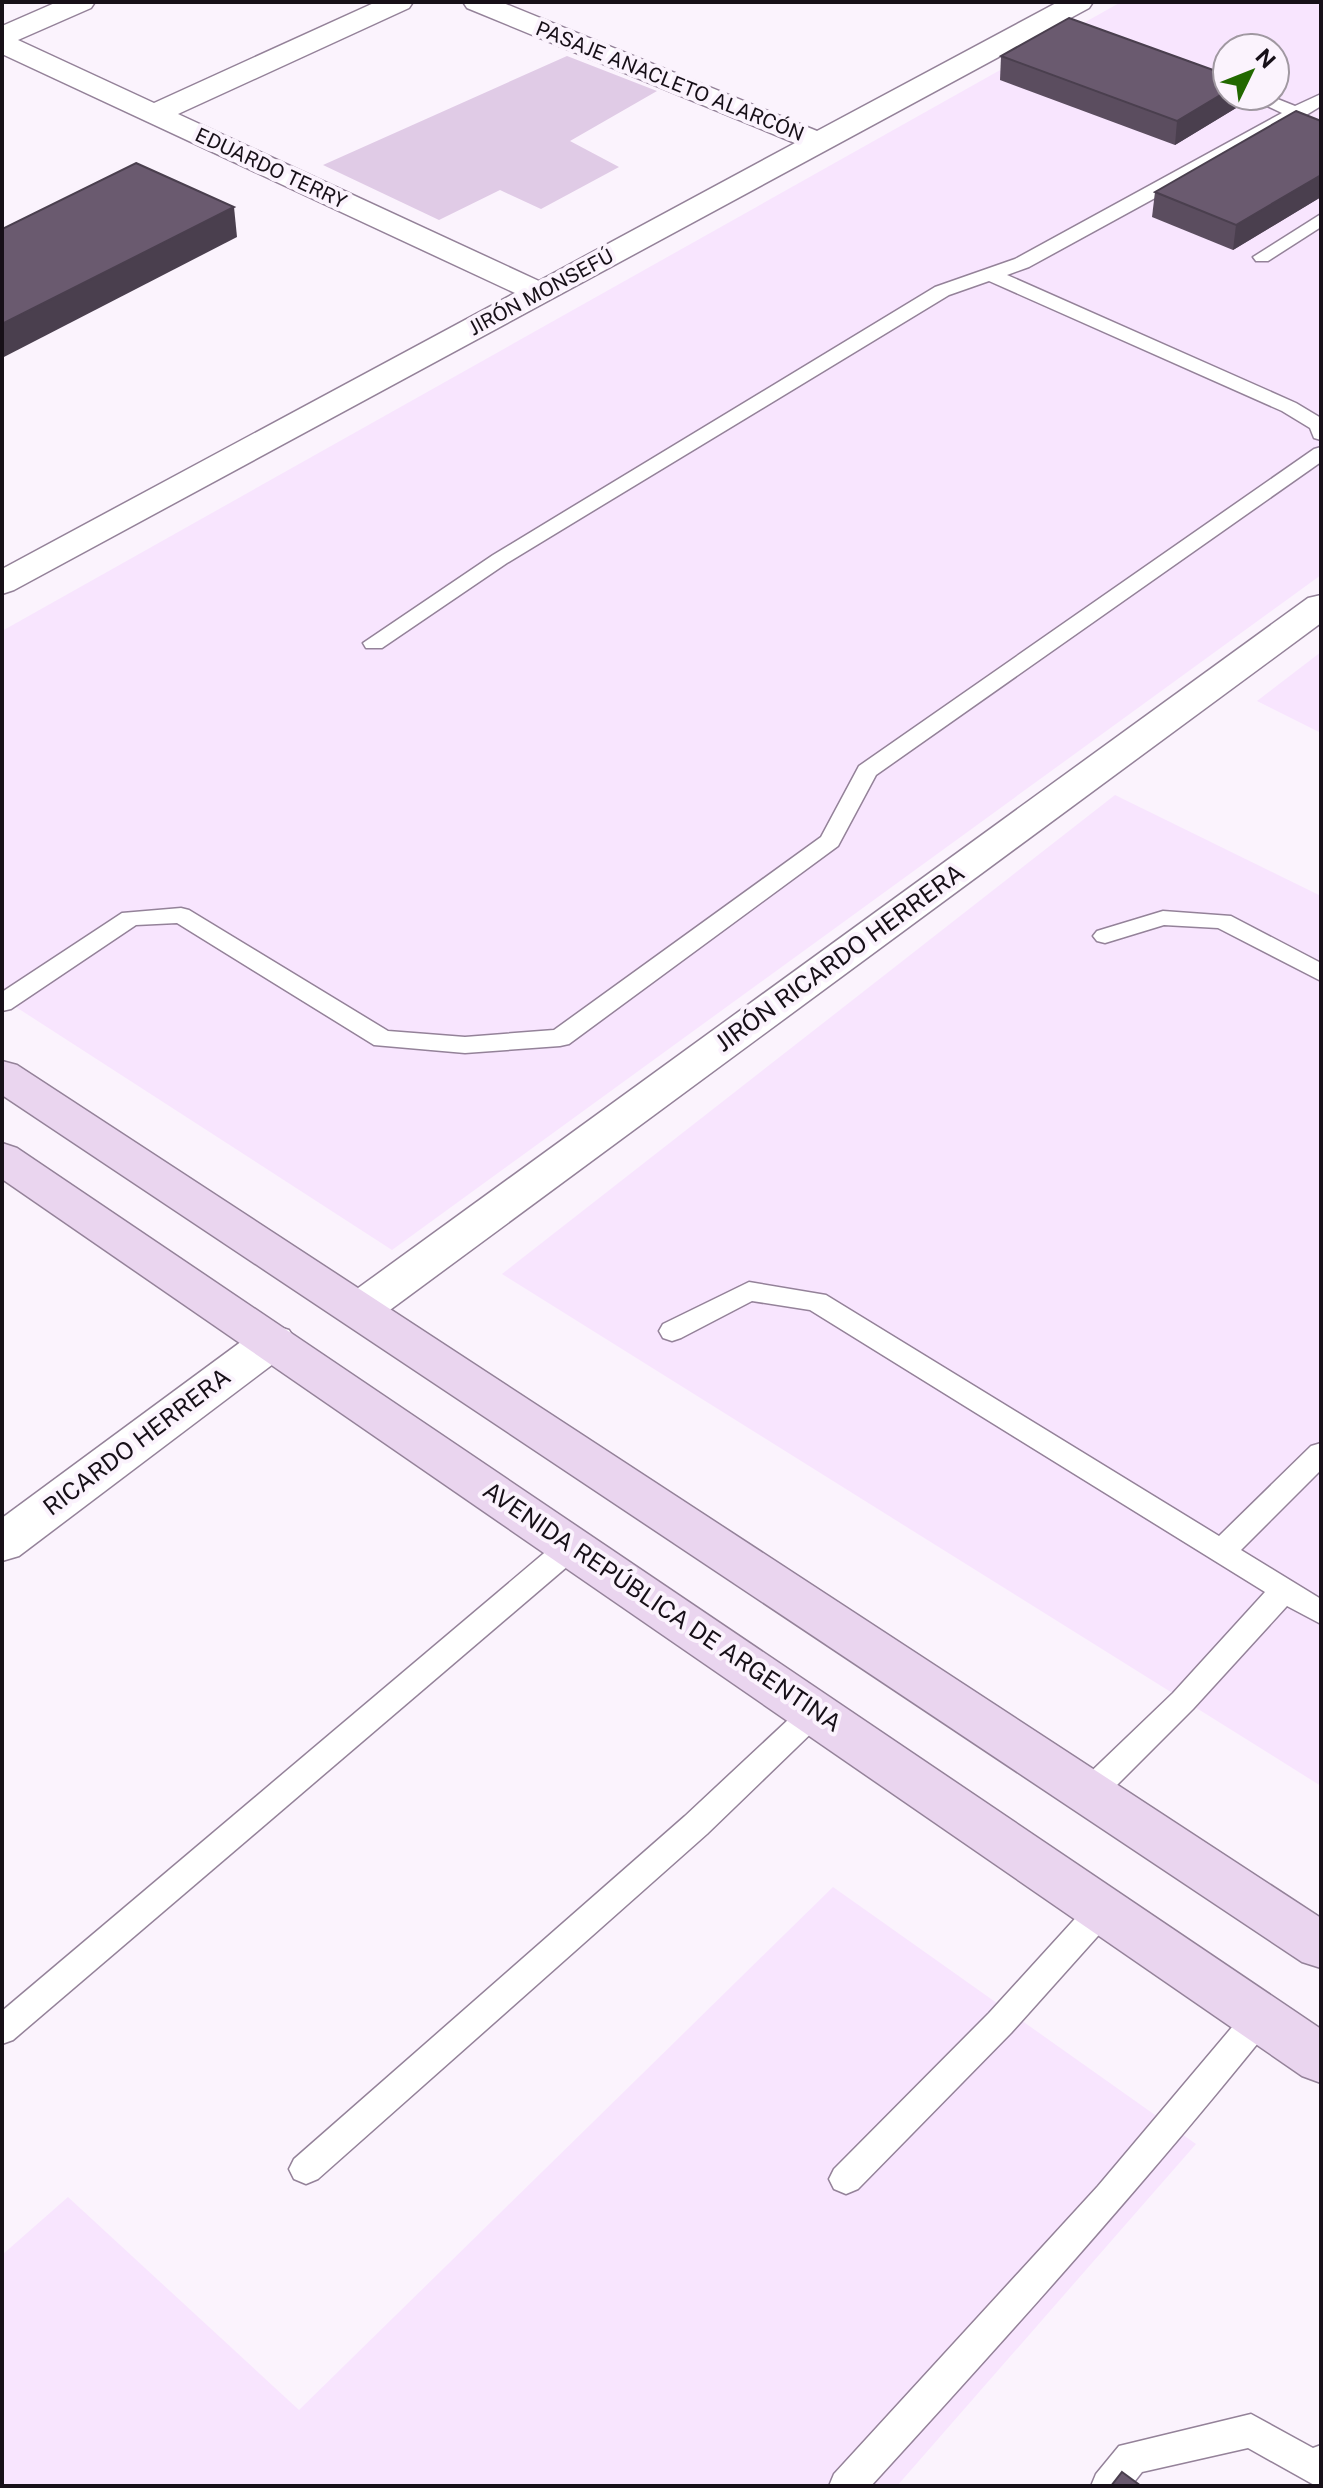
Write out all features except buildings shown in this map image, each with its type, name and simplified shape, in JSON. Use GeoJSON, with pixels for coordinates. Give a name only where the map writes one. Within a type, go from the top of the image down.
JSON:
{"type":"FeatureCollection","features":[{"type":"Feature","properties":{"kind":"main road"},"geometry":{"type":"LineString","coordinates":[[2,1075],[1321,1946]]}},
{"type":"Feature","properties":{"kind":"main road","name":"AVENIDA REPÚBLICA DE ARGENTINA"},"geometry":{"type":"LineString","coordinates":[[2,1158],[1321,2059]]}},
{"type":"Feature","properties":{"kind":"street"},"geometry":{"type":"LineString","coordinates":[[2,36],[81,2]]}},
{"type":"Feature","properties":{"kind":"street"},"geometry":{"type":"LineString","coordinates":[[153,114],[399,2]]}},
{"type":"Feature","properties":{"kind":"street","name":"PASAJE ANACLETO ALARCÓN"},"geometry":{"type":"LineString","coordinates":[[477,2],[818,142]]}},
{"type":"Feature","properties":{"kind":"street","name":"JIRÓN MONSEFÚ"},"geometry":{"type":"LineString","coordinates":[[2,583],[1071,3]]}},
{"type":"Feature","properties":{"kind":"street","name":"EDUARDO TERRY"},"geometry":{"type":"LineString","coordinates":[[2,43],[540,293]]}},
{"type":"Feature","properties":{"kind":"street","name":"JIRÓN RICARDO HERRERA"},"geometry":{"type":"LineString","coordinates":[[359,1310],[1319,610]]}},
{"type":"Feature","properties":{"kind":"street","name":"RICARDO HERRERA"},"geometry":{"type":"LineString","coordinates":[[2,1543],[273,1341]]}},
{"type":"Feature","properties":{"kind":"lane"},"geometry":{"type":"LineString","coordinates":[[374,643],[500,559],[942,291],[1022,263],[1321,99]]}},
{"type":"Feature","properties":{"kind":"lane"},"geometry":{"type":"LineString","coordinates":[[1291,111],[1297,113]]}},
{"type":"Feature","properties":{"kind":"lane"},"geometry":{"type":"LineString","coordinates":[[1262,257],[1321,219]]}},
{"type":"Feature","properties":{"kind":"lane"},"geometry":{"type":"LineString","coordinates":[[990,274],[1289,407],[1319,425],[1321,434]]}},
{"type":"Feature","properties":{"kind":"lane"},"geometry":{"type":"LineString","coordinates":[[2,1003],[130,918],[181,915],[383,1039],[465,1045],[560,1038],[830,841],[867,771],[1321,453]]}},
{"type":"Feature","properties":{"kind":"lane"},"geometry":{"type":"LineString","coordinates":[[1105,936],[1163,918],[1223,921],[1321,973]]}},
{"type":"Feature","properties":{"kind":"lane"},"geometry":{"type":"LineString","coordinates":[[672,1331],[749,1291],[817,1302],[1321,1613]]}},
{"type":"Feature","properties":{"kind":"lane"},"geometry":{"type":"LineString","coordinates":[[1221,1552],[1321,1453]]}},
{"type":"Feature","properties":{"kind":"lane"},"geometry":{"type":"LineString","coordinates":[[2,2030],[572,1546]]}},
{"type":"Feature","properties":{"kind":"lane"},"geometry":{"type":"LineString","coordinates":[[1089,1793],[1183,1701],[1284,1590]]}},
{"type":"Feature","properties":{"kind":"lane"},"geometry":{"type":"LineString","coordinates":[[306,2169],[696,1825],[815,1712]]}},
{"type":"Feature","properties":{"kind":"lane"},"geometry":{"type":"LineString","coordinates":[[846,2179],[1000,2023],[1103,1909]]}},
{"type":"Feature","properties":{"kind":"lane"},"geometry":{"type":"LineString","coordinates":[[847,2486],[1037,2282],[1164,2137],[1260,2017]]}},
{"type":"Feature","properties":{"kind":"lane"},"geometry":{"type":"LineString","coordinates":[[1109,2486],[1132,2458],[1251,2431],[1316,2469],[1321,2462]]}},
{"type":"Feature","properties":{"kind":"shaded area"},"geometry":{"type":"Polygon","coordinates":[[[1121,2],[1321,2],[1321,575],[392,1250],[2,998],[2,631],[1121,2]]]}},
{"type":"Feature","properties":{"kind":"shaded area"},"geometry":{"type":"Polygon","coordinates":[[[567,56],[657,91],[570,141],[619,167],[541,209],[500,190],[439,220],[323,165],[567,56]]]}},
{"type":"Feature","properties":{"kind":"shaded area"},"geometry":{"type":"Polygon","coordinates":[[[1321,652],[1321,733],[1257,701],[1321,652]]]}},
{"type":"Feature","properties":{"kind":"shaded area"},"geometry":{"type":"Polygon","coordinates":[[[1115,795],[1321,896],[1321,1786],[502,1274],[1115,795]]]}},
{"type":"Feature","properties":{"kind":"shaded area"},"geometry":{"type":"Polygon","coordinates":[[[833,1887],[1196,2144],[897,2486],[2,2486],[2,2255],[68,2197],[299,2410],[833,1887]]]}}]}
